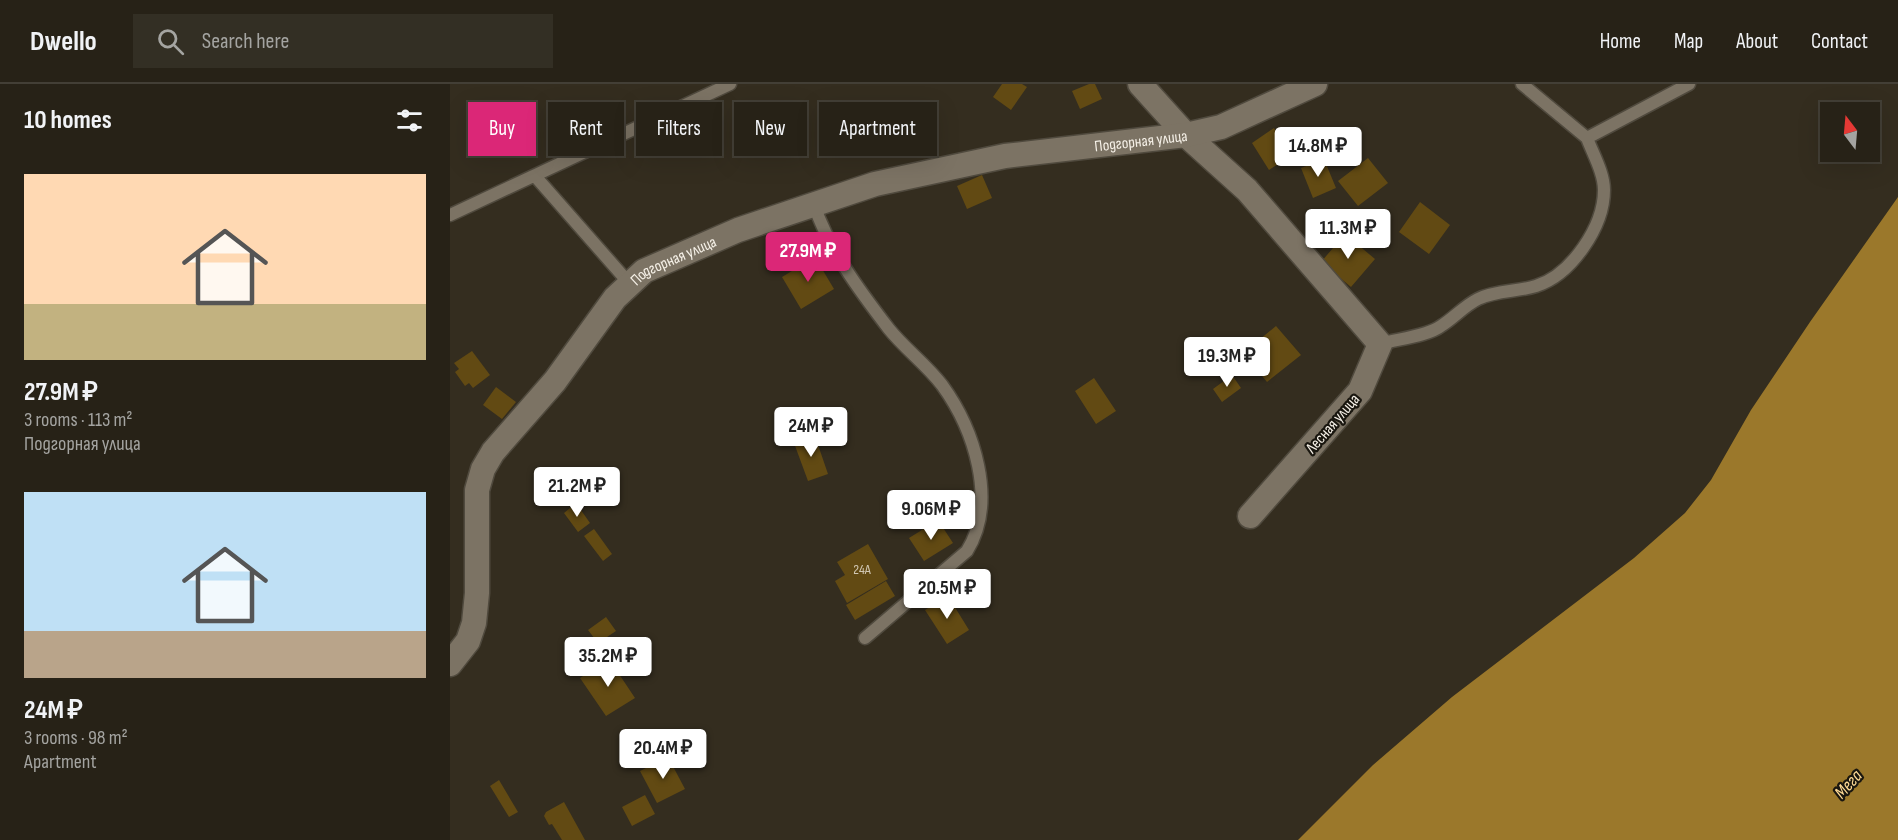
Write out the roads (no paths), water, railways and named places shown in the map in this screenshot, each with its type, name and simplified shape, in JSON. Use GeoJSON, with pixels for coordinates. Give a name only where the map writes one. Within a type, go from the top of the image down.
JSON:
{"type":"FeatureCollection","features":[{"type":"Feature","properties":{"kind":"street"},"geometry":{"type":"LineString","coordinates":[[1140,84],[1186,135],[1247,190],[1380,344]]}},
{"type":"Feature","properties":{"kind":"street","name":"Подгорная улица"},"geometry":{"type":"LineString","coordinates":[[450,664],[468,641],[474,623],[477,592],[477,490],[483,469],[493,452],[555,381],[629,283],[674,256],[738,230],[875,184],[1005,156],[1186,135],[1221,127],[1315,84]]}},
{"type":"Feature","properties":{"kind":"street","name":"Лесная улица"},"geometry":{"type":"LineString","coordinates":[[1250,516],[1360,391],[1380,344]]}},
{"type":"Feature","properties":{"kind":"lane"},"geometry":{"type":"LineString","coordinates":[[450,215],[730,84]]}},
{"type":"Feature","properties":{"kind":"lane"},"geometry":{"type":"LineString","coordinates":[[1380,344],[1430,332],[1441,327],[1478,298],[1534,287],[1549,281],[1566,267],[1595,227],[1604,189],[1602,176],[1587,138],[1522,84]]}},
{"type":"Feature","properties":{"kind":"lane"},"geometry":{"type":"LineString","coordinates":[[1587,138],[1689,84]]}},
{"type":"Feature","properties":{"kind":"lane"},"geometry":{"type":"LineString","coordinates":[[535,176],[629,283]]}},
{"type":"Feature","properties":{"kind":"lane"},"geometry":{"type":"LineString","coordinates":[[814,205],[824,235],[840,262],[890,330],[942,386],[972,438],[977,459],[980,517],[975,538],[967,552],[866,638]]}},
{"type":"Feature","properties":{"kind":"water","name":"Мега"},"geometry":{"type":"Polygon","coordinates":[[[1898,197],[1898,840],[1298,840],[1373,765],[1452,697],[1634,558],[1685,513],[1711,480],[1751,410],[1898,197]]]}}]}
